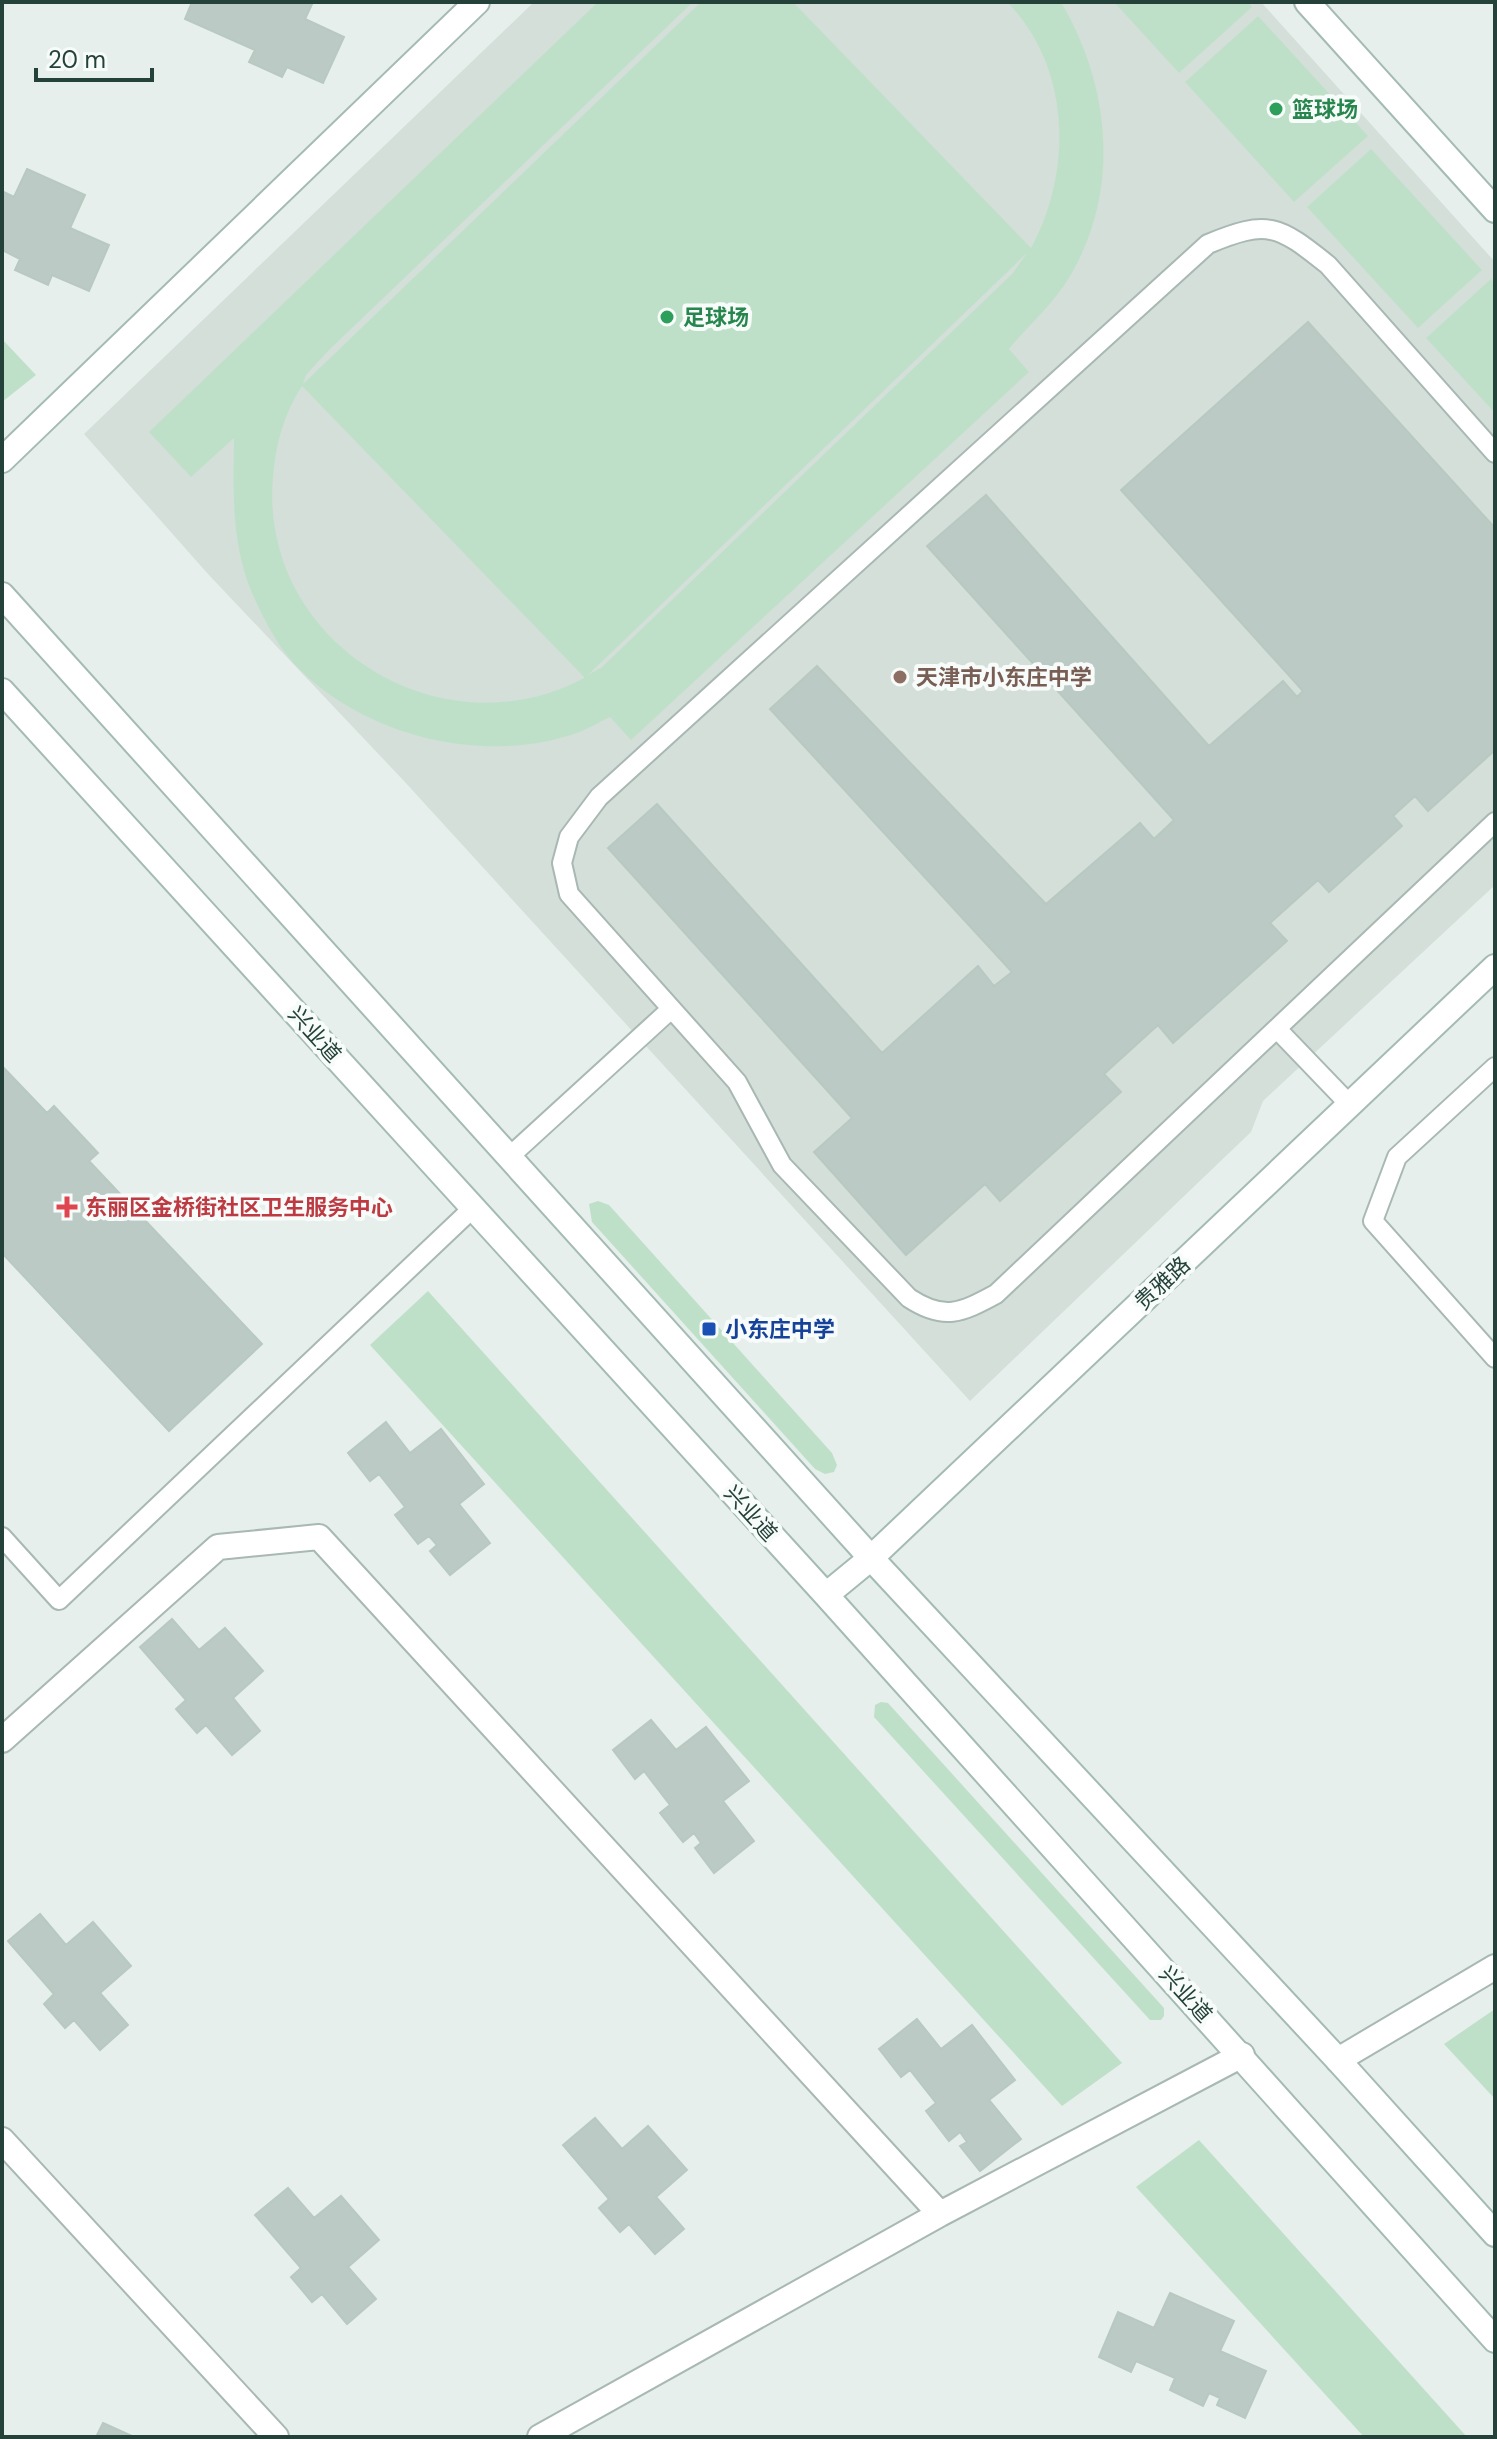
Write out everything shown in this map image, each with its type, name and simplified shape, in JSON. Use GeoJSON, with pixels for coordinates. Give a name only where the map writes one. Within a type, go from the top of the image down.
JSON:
{"type":"FeatureCollection","features":[{"type":"Feature","properties":{"kind":"street"},"geometry":{"type":"LineString","coordinates":[[2,460],[477,2]]}},
{"type":"Feature","properties":{"kind":"street"},"geometry":{"type":"LineString","coordinates":[[1307,2],[1495,210]]}},
{"type":"Feature","properties":{"kind":"street"},"geometry":{"type":"LineString","coordinates":[[2,595],[871,1558],[1338,2060],[1495,2234]]}},
{"type":"Feature","properties":{"kind":"street","name":"兴业道"},"geometry":{"type":"LineString","coordinates":[[2,691],[826,1595],[1495,2340]]}},
{"type":"Feature","properties":{"kind":"street","name":"贵雅路"},"geometry":{"type":"LineString","coordinates":[[826,1595],[871,1558],[1495,967]]}},
{"type":"Feature","properties":{"kind":"street"},"geometry":{"type":"LineString","coordinates":[[2,1740],[218,1547],[319,1537],[940,2214]]}},
{"type":"Feature","properties":{"kind":"street"},"geometry":{"type":"LineString","coordinates":[[1338,2060],[1495,1967]]}},
{"type":"Feature","properties":{"kind":"street"},"geometry":{"type":"LineString","coordinates":[[540,2437],[940,2214],[1242,2055]]}},
{"type":"Feature","properties":{"kind":"street"},"geometry":{"type":"LineString","coordinates":[[2,2140],[276,2437]]}},
{"type":"Feature","properties":{"kind":"lane"},"geometry":{"type":"LineString","coordinates":[[1495,453],[1328,265],[1297,239],[1268,228],[1237,232],[1208,244],[599,797],[569,837],[562,863],[569,894],[737,1082],[782,1165],[909,1298],[929,1311],[953,1313],[996,1294],[1495,822]]}},
{"type":"Feature","properties":{"kind":"lane"},"geometry":{"type":"LineString","coordinates":[[509,1157],[670,1010]]}},
{"type":"Feature","properties":{"kind":"lane"},"geometry":{"type":"LineString","coordinates":[[1277,1029],[1350,1105]]}},
{"type":"Feature","properties":{"kind":"lane"},"geometry":{"type":"LineString","coordinates":[[1495,1067],[1397,1157],[1373,1221],[1495,1358]]}},
{"type":"Feature","properties":{"kind":"lane"},"geometry":{"type":"LineString","coordinates":[[2,1537],[59,1600],[474,1207]]}},
{"type":"Feature","properties":{"kind":"shaded area","name":"天津市小东庄中学"},"geometry":{"type":"Polygon","coordinates":[[[534,2],[1261,2],[1495,262],[1495,885],[1263,1101],[1251,1132],[970,1401],[404,781],[208,574],[84,434],[534,2]]]}},
{"type":"Feature","properties":{"kind":"green space","name":"足球场"},"geometry":{"type":"Polygon","coordinates":[[[598,2],[693,2],[328,351],[306,375],[303,384],[701,2],[793,2],[1031,248],[1045,218],[1054,186],[1059,153],[1059,120],[1054,88],[1044,57],[1028,28],[1007,2],[1061,2],[1078,35],[1091,69],[1099,104],[1103,175],[1097,210],[1086,245],[1069,278],[1009,349],[1029,372],[631,740],[610,717],[577,733],[542,742],[505,746],[467,745],[430,739],[394,728],[328,694],[285,653],[267,624],[245,574],[237,536],[234,438],[191,477],[149,432],[598,2]],[[1027,253],[588,675],[602,667],[1012,274],[1027,253]],[[302,386],[285,419],[276,454],[273,478],[276,537],[296,589],[328,634],[370,668],[419,692],[473,702],[529,698],[584,678],[584,677],[302,386]]]}},
{"type":"Feature","properties":{"kind":"green space"},"geometry":{"type":"Polygon","coordinates":[[[1114,2],[1248,2],[1252,7],[1179,73],[1114,2]]]}},
{"type":"Feature","properties":{"kind":"green space","name":"篮球场"},"geometry":{"type":"Polygon","coordinates":[[[1258,16],[1368,136],[1294,202],[1185,82],[1258,16]]]}},
{"type":"Feature","properties":{"kind":"green space","name":"篮球场"},"geometry":{"type":"Polygon","coordinates":[[[1371,149],[1482,270],[1418,328],[1307,207],[1371,149]]]}},
{"type":"Feature","properties":{"kind":"green space"},"geometry":{"type":"Polygon","coordinates":[[[1491,279],[1495,284],[1495,413],[1426,338],[1491,279]]]}},
{"type":"Feature","properties":{"kind":"green space"},"geometry":{"type":"Polygon","coordinates":[[[2,339],[36,375],[2,402],[2,339]]]}},
{"type":"Feature","properties":{"kind":"green space"},"geometry":{"type":"Polygon","coordinates":[[[598,1201],[609,1205],[832,1453],[837,1465],[834,1472],[825,1474],[815,1469],[592,1222],[589,1204],[598,1201]]]}},
{"type":"Feature","properties":{"kind":"green space"},"geometry":{"type":"Polygon","coordinates":[[[428,1291],[1122,2063],[1062,2106],[370,1345],[428,1291]]]}},
{"type":"Feature","properties":{"kind":"green space"},"geometry":{"type":"Polygon","coordinates":[[[888,1703],[1164,2008],[1161,2020],[1150,2020],[874,1717],[875,1705],[888,1703]]]}},
{"type":"Feature","properties":{"kind":"green space"},"geometry":{"type":"Polygon","coordinates":[[[1495,2009],[1495,2099],[1444,2044],[1495,2009]]]}},
{"type":"Feature","properties":{"kind":"green space"},"geometry":{"type":"Polygon","coordinates":[[[1199,2140],[1467,2437],[1364,2437],[1136,2187],[1199,2140]]]}},
{"type":"Feature","properties":{"kind":"building"},"geometry":{"type":"Polygon","coordinates":[[[192,2],[313,2],[305,19],[344,37],[323,83],[287,67],[282,77],[249,62],[255,50],[185,19],[192,2]]]}},
{"type":"Feature","properties":{"kind":"building"},"geometry":{"type":"Polygon","coordinates":[[[27,169],[85,195],[70,228],[109,245],[89,291],[52,275],[48,285],[15,270],[20,259],[2,250],[2,191],[14,197],[27,169]]]}},
{"type":"Feature","properties":{"kind":"building"},"geometry":{"type":"Polygon","coordinates":[[[1308,322],[1495,528],[1495,750],[1428,811],[1415,796],[1393,816],[1402,826],[1329,892],[1318,880],[1270,923],[1287,941],[1173,1043],[1158,1025],[1104,1074],[1121,1092],[1000,1201],[985,1184],[906,1255],[814,1152],[852,1118],[608,848],[657,804],[882,1053],[978,966],[994,986],[1012,972],[770,709],[817,666],[1046,904],[1140,823],[1154,839],[1174,820],[927,546],[986,495],[1209,746],[1283,681],[1297,697],[1303,691],[1121,490],[1308,322]]]}},
{"type":"Feature","properties":{"kind":"building","name":"东丽区金桥街社区卫生服务中心"},"geometry":{"type":"Polygon","coordinates":[[[2,1066],[47,1113],[54,1106],[98,1153],[89,1161],[262,1344],[169,1431],[2,1253],[2,1066]]]}},
{"type":"Feature","properties":{"kind":"building"},"geometry":{"type":"Polygon","coordinates":[[[386,1422],[410,1453],[441,1429],[484,1484],[459,1504],[490,1543],[450,1575],[430,1551],[437,1545],[429,1536],[418,1544],[395,1515],[405,1507],[379,1474],[370,1481],[348,1453],[386,1422]]]}},
{"type":"Feature","properties":{"kind":"building"},"geometry":{"type":"Polygon","coordinates":[[[172,1619],[199,1650],[225,1628],[263,1671],[233,1698],[260,1731],[232,1755],[206,1725],[197,1733],[176,1709],[186,1700],[140,1647],[172,1619]]]}},
{"type":"Feature","properties":{"kind":"building"},"geometry":{"type":"Polygon","coordinates":[[[651,1720],[676,1750],[706,1727],[749,1781],[723,1801],[754,1841],[714,1873],[695,1848],[701,1843],[694,1833],[683,1842],[660,1813],[670,1805],[644,1771],[635,1779],[613,1750],[651,1720]]]}},
{"type":"Feature","properties":{"kind":"building"},"geometry":{"type":"Polygon","coordinates":[[[40,1914],[66,1945],[93,1922],[131,1966],[100,1993],[128,2025],[100,2050],[74,2020],[65,2028],[44,2004],[54,1994],[8,1941],[40,1914]]]}},
{"type":"Feature","properties":{"kind":"building"},"geometry":{"type":"Polygon","coordinates":[[[917,2019],[941,2049],[972,2025],[1015,2080],[989,2100],[1021,2139],[980,2171],[960,2146],[967,2142],[960,2132],[949,2141],[926,2111],[936,2103],[910,2070],[901,2077],[879,2049],[917,2019]]]}},
{"type":"Feature","properties":{"kind":"building"},"geometry":{"type":"Polygon","coordinates":[[[595,2118],[622,2149],[648,2126],[687,2170],[656,2197],[684,2229],[655,2254],[629,2224],[620,2232],[599,2208],[609,2199],[563,2145],[595,2118]]]}},
{"type":"Feature","properties":{"kind":"building"},"geometry":{"type":"Polygon","coordinates":[[[288,2188],[314,2218],[341,2196],[379,2240],[348,2267],[376,2299],[347,2324],[322,2294],[312,2302],[291,2277],[301,2268],[255,2215],[288,2188]]]}},
{"type":"Feature","properties":{"kind":"building"},"geometry":{"type":"Polygon","coordinates":[[[1170,2293],[1234,2321],[1220,2351],[1266,2371],[1245,2418],[1217,2405],[1220,2398],[1209,2393],[1203,2406],[1170,2390],[1175,2378],[1136,2361],[1131,2372],[1099,2357],[1118,2312],[1154,2328],[1170,2293]]]}},
{"type":"Feature","properties":{"kind":"building"},"geometry":{"type":"Polygon","coordinates":[[[103,2423],[134,2437],[96,2437],[103,2423]]]}},
{"type":"Feature","properties":{"kind":"place","name":"篮球场"},"geometry":{"type":"Point","coordinates":[1276,109]}},
{"type":"Feature","properties":{"kind":"place","name":"足球场"},"geometry":{"type":"Point","coordinates":[667,317]}},
{"type":"Feature","properties":{"kind":"place","name":"天津市小东庄中学"},"geometry":{"type":"Point","coordinates":[900,677]}},
{"type":"Feature","properties":{"kind":"place","name":"东丽区金桥街社区卫生服务中心"},"geometry":{"type":"Point","coordinates":[67,1207]}},
{"type":"Feature","properties":{"kind":"place","name":"小东庄中学"},"geometry":{"type":"Point","coordinates":[709,1329]}}]}
